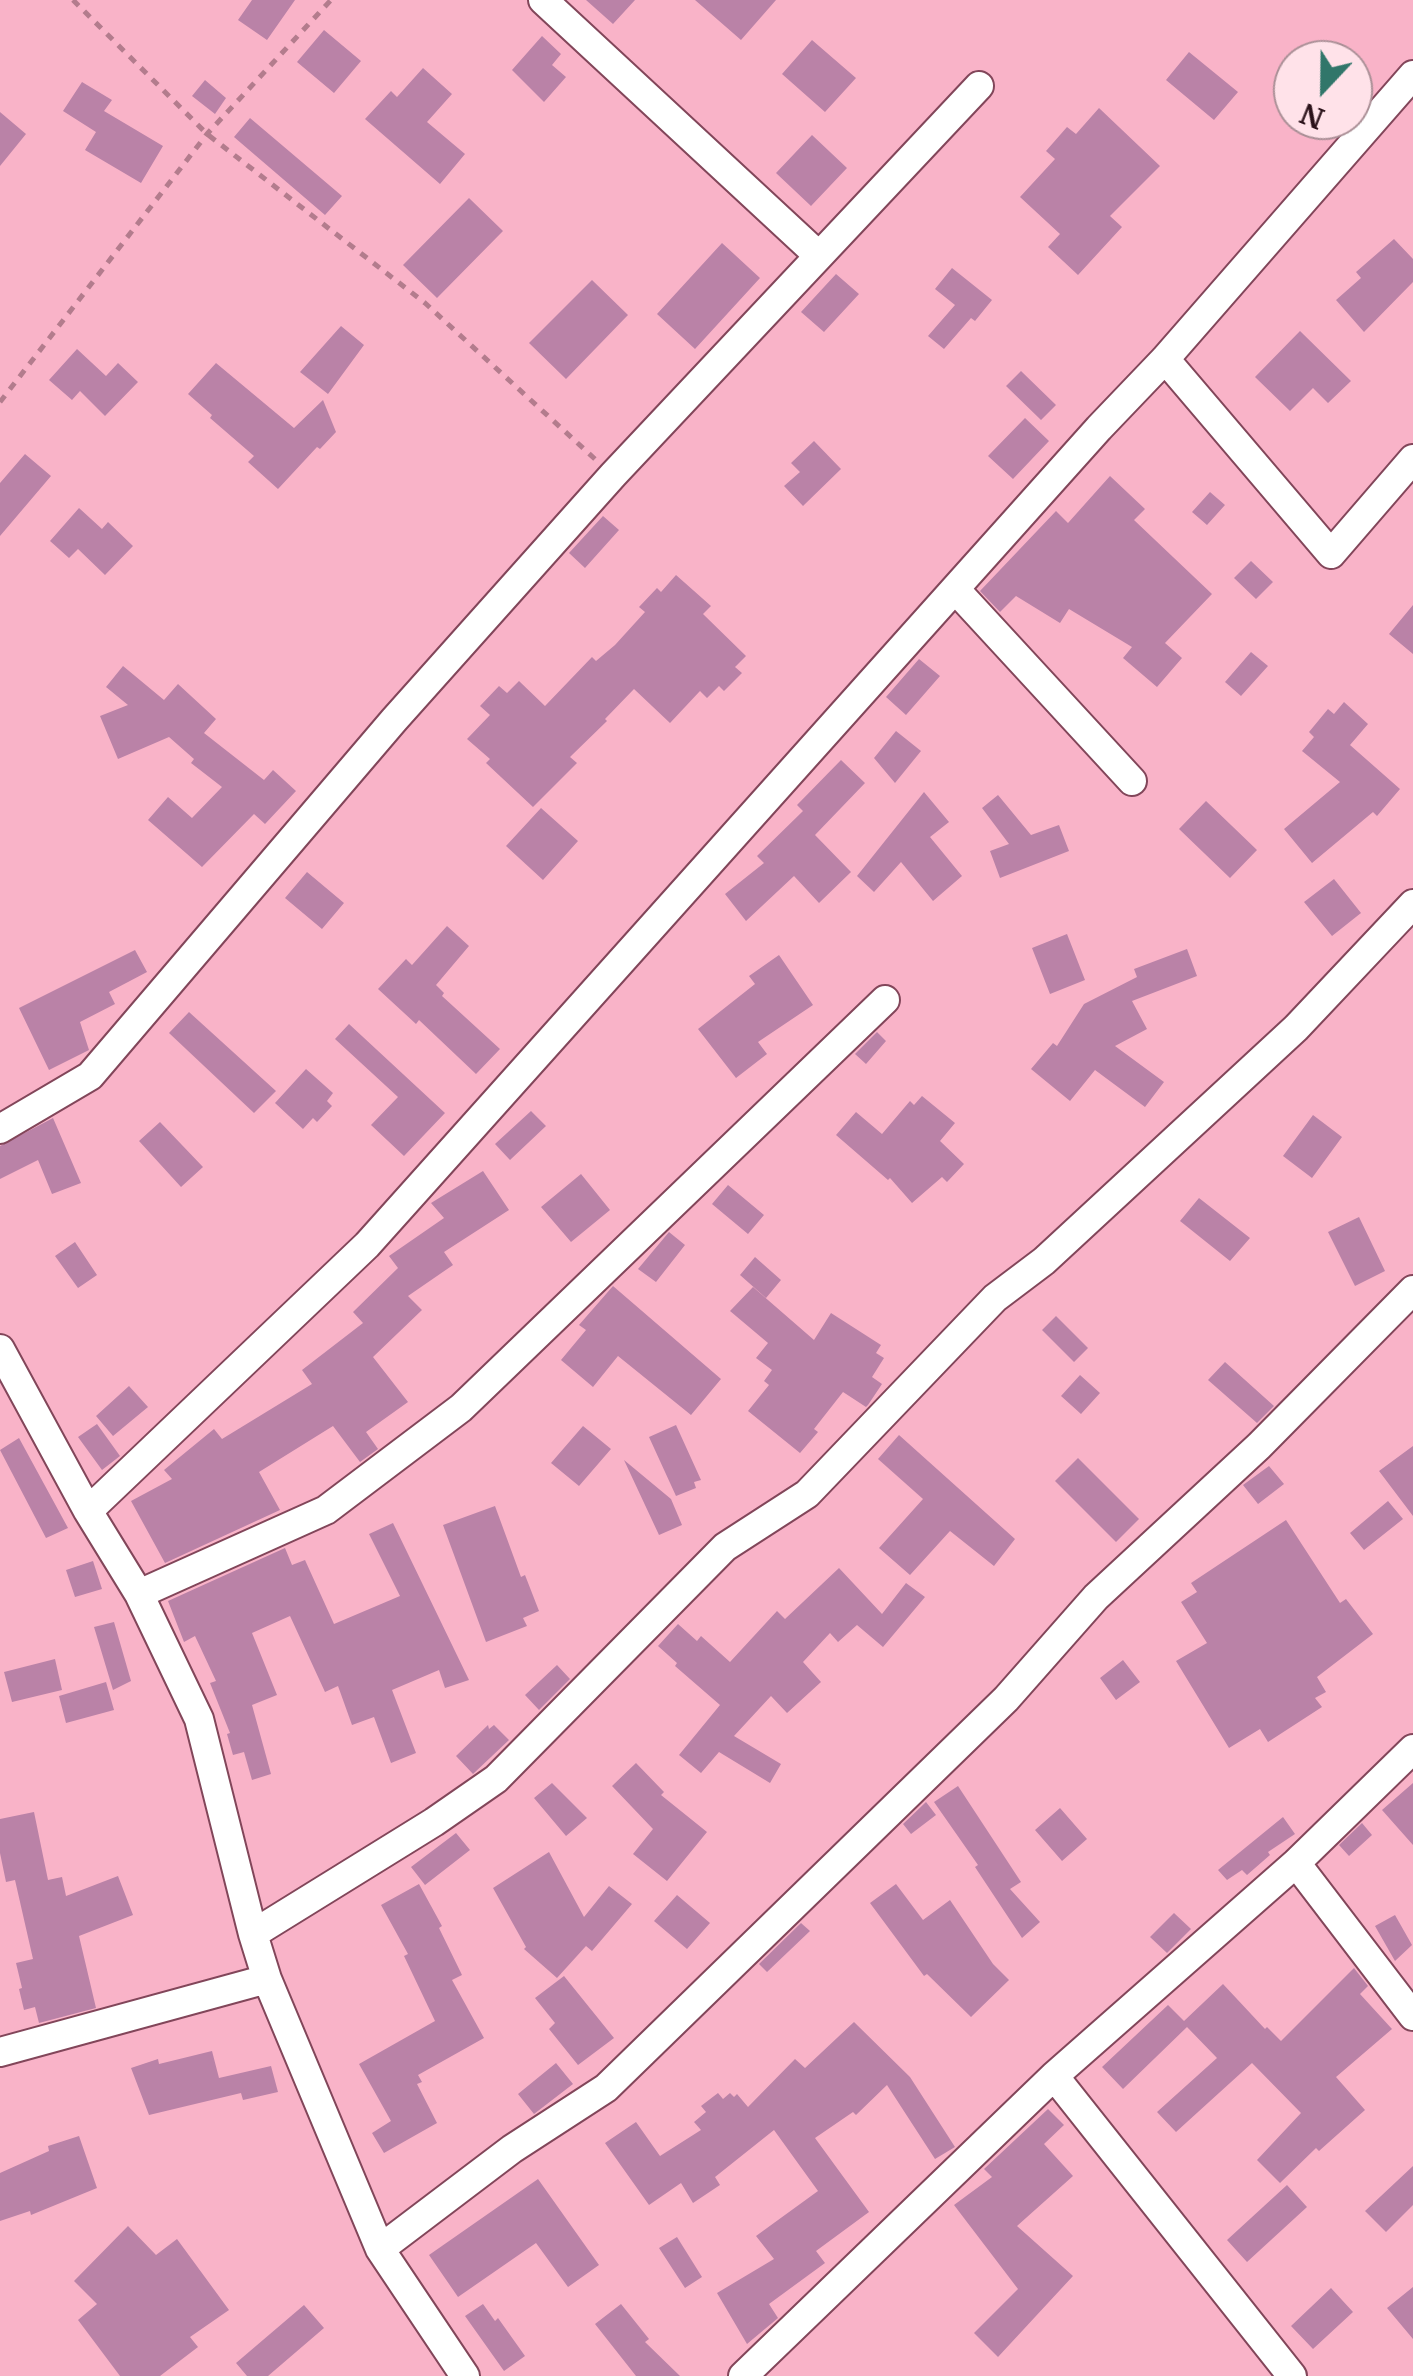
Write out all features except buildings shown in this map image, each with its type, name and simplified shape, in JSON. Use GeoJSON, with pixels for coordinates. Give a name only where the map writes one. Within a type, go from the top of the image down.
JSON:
{"type":"FeatureCollection","features":[{"type":"Feature","properties":{"kind":"street"},"geometry":{"type":"LineString","coordinates":[[543,0],[818,255]]}},
{"type":"Feature","properties":{"kind":"street"},"geometry":{"type":"LineString","coordinates":[[88,1511],[367,1245],[1165,359],[1413,75]]}},
{"type":"Feature","properties":{"kind":"street"},"geometry":{"type":"LineString","coordinates":[[0,1130],[90,1076],[394,720],[613,475],[979,86]]}},
{"type":"Feature","properties":{"kind":"street"},"geometry":{"type":"LineString","coordinates":[[1165,359],[1330,554],[1413,459]]}},
{"type":"Feature","properties":{"kind":"street"},"geometry":{"type":"LineString","coordinates":[[955,589],[1132,781]]}},
{"type":"Feature","properties":{"kind":"street"},"geometry":{"type":"LineString","coordinates":[[253,1934],[496,1779],[725,1547],[807,1494],[995,1298],[1044,1262],[1296,1028],[1413,904]]}},
{"type":"Feature","properties":{"kind":"street"},"geometry":{"type":"LineString","coordinates":[[139,1594],[326,1510],[461,1408],[885,1000]]}},
{"type":"Feature","properties":{"kind":"street"},"geometry":{"type":"LineString","coordinates":[[380,2248],[512,2149],[606,2088],[1006,1699],[1096,1597],[1260,1446],[1413,1290]]}},
{"type":"Feature","properties":{"kind":"street"},"geometry":{"type":"LineString","coordinates":[[0,1349],[88,1511],[139,1594],[199,1719],[267,1979],[380,2248],[464,2376]]}},
{"type":"Feature","properties":{"kind":"street"},"geometry":{"type":"LineString","coordinates":[[743,2376],[1054,2076],[1296,1863],[1413,1749]]}},
{"type":"Feature","properties":{"kind":"street"},"geometry":{"type":"LineString","coordinates":[[1296,1863],[1413,2016]]}},
{"type":"Feature","properties":{"kind":"street"},"geometry":{"type":"LineString","coordinates":[[0,2052],[267,1979]]}},
{"type":"Feature","properties":{"kind":"street"},"geometry":{"type":"LineString","coordinates":[[1054,2076],[1292,2376]]}},
{"type":"Feature","properties":{"kind":"path"},"geometry":{"type":"LineString","coordinates":[[73,0],[207,134],[425,303],[613,475]]}},
{"type":"Feature","properties":{"kind":"path"},"geometry":{"type":"LineString","coordinates":[[0,402],[207,134],[331,0]]}}]}
